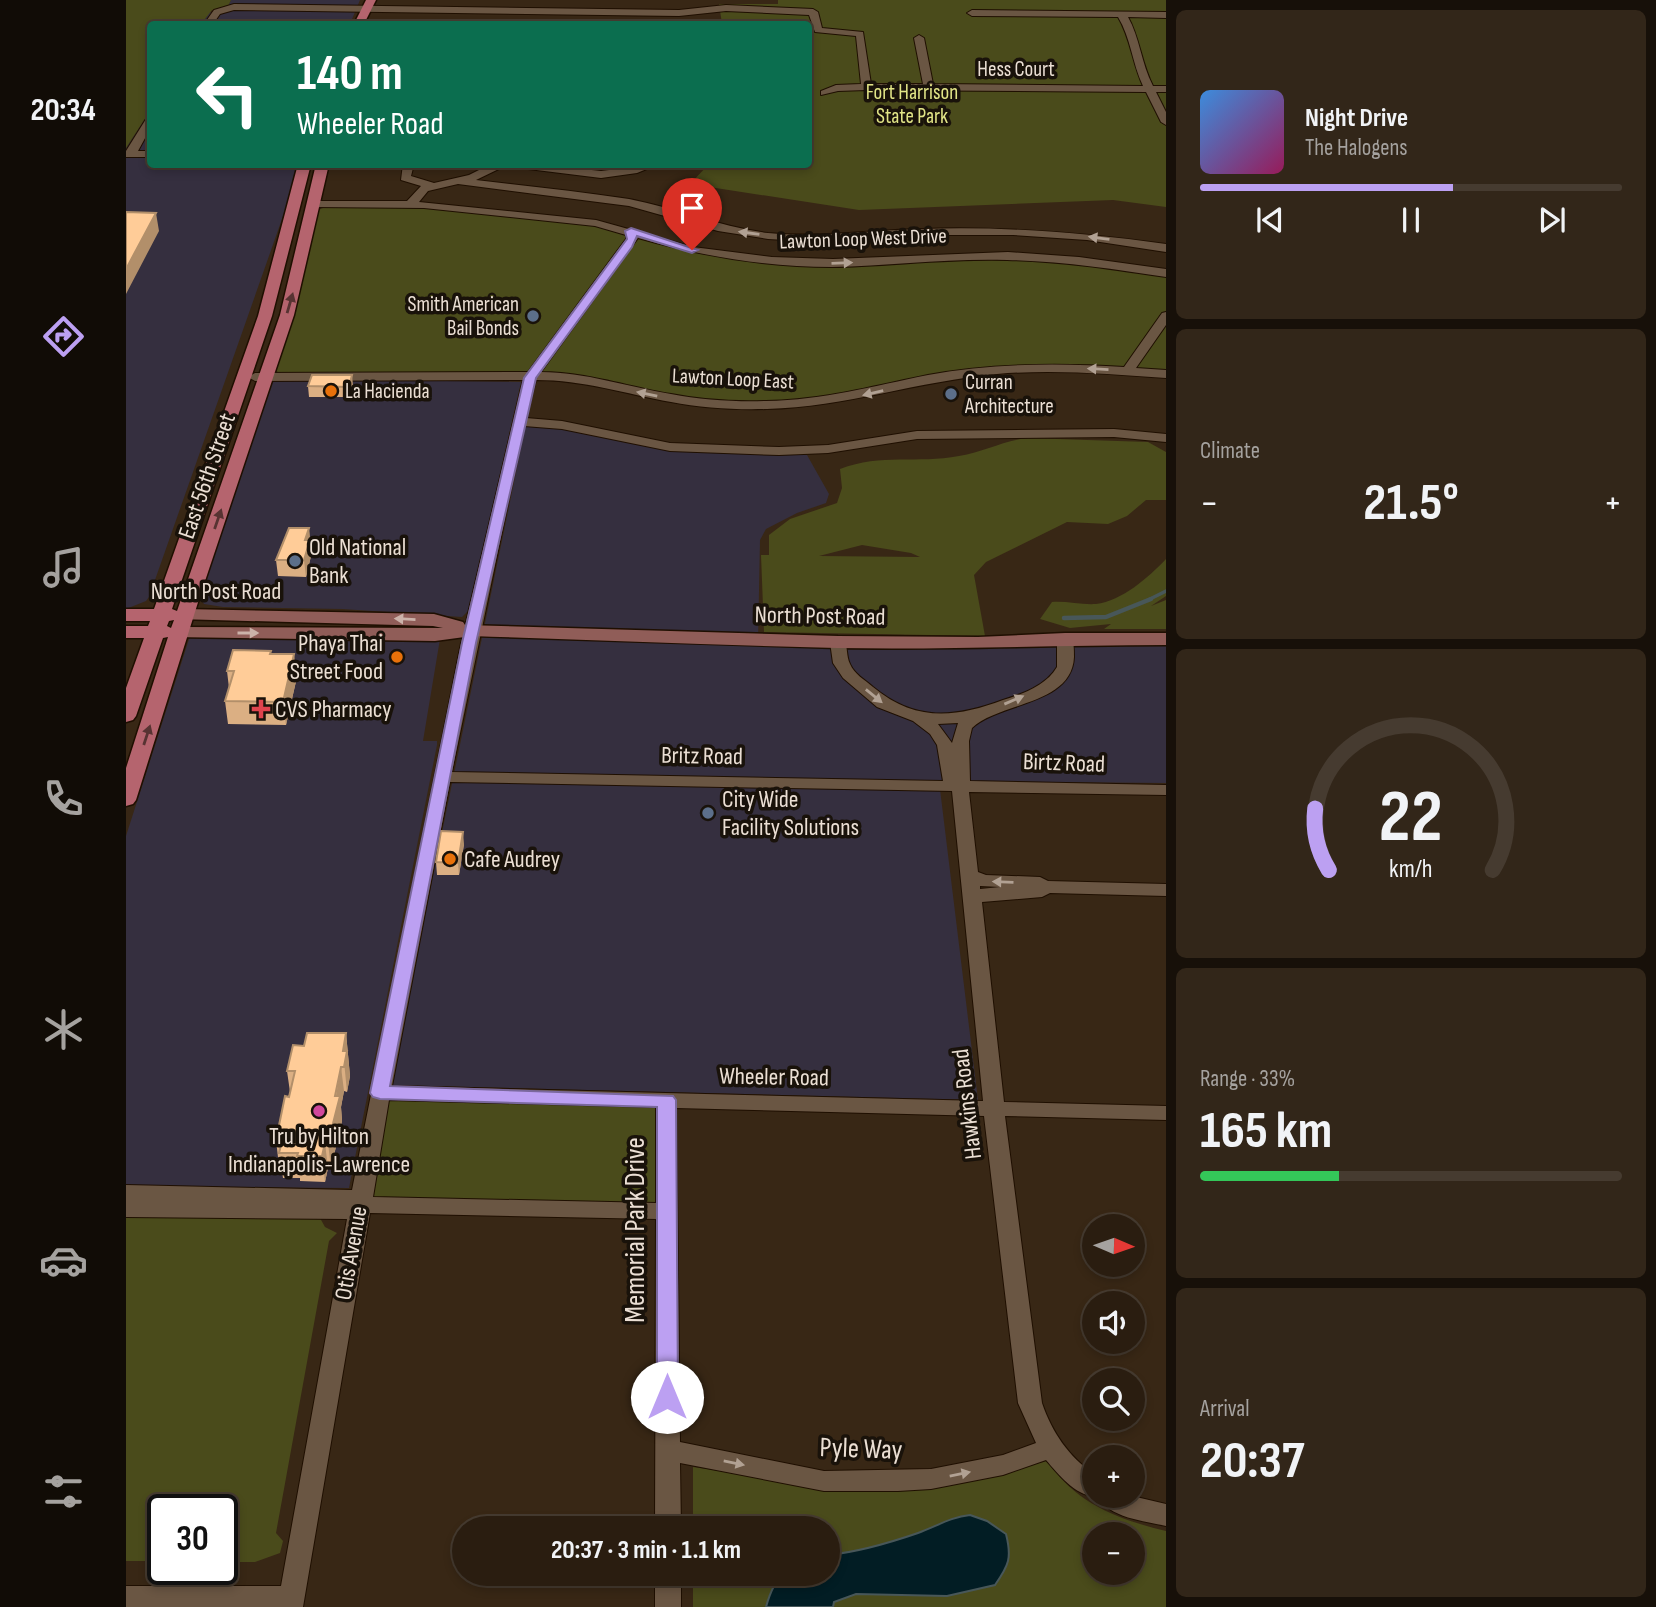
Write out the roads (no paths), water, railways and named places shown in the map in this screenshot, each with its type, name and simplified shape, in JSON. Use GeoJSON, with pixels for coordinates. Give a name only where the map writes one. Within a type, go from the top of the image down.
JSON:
{"type":"FeatureCollection","features":[{"type":"Feature","properties":{"kind":"main road"},"geometry":{"type":"LineString","coordinates":[[361,21],[369,5]]}},
{"type":"Feature","properties":{"kind":"main road"},"geometry":{"type":"LineString","coordinates":[[377,21],[385,5]]}},
{"type":"Feature","properties":{"kind":"main road","name":"East 56th Street"},"geometry":{"type":"LineString","coordinates":[[126,716],[265,316],[304,168]]}},
{"type":"Feature","properties":{"kind":"main road","name":"East 56th Street"},"geometry":{"type":"LineString","coordinates":[[126,800],[261,377],[295,289],[322,168]]}},
{"type":"Feature","properties":{"kind":"main road","name":"North Post Road"},"geometry":{"type":"LineString","coordinates":[[126,615],[158,624]]}},
{"type":"Feature","properties":{"kind":"main road","name":"North Post Road"},"geometry":{"type":"LineString","coordinates":[[126,632],[158,624],[182,624]]}},
{"type":"Feature","properties":{"kind":"street"},"geometry":{"type":"LineString","coordinates":[[211,21],[217,12],[230,8],[385,5],[442,15],[679,13],[726,8],[813,12],[816,29],[833,34]]}},
{"type":"Feature","properties":{"kind":"street"},"geometry":{"type":"LineString","coordinates":[[592,21],[597,12]]}},
{"type":"Feature","properties":{"kind":"street"},"geometry":{"type":"LineString","coordinates":[[597,12],[598,21]]}},
{"type":"Feature","properties":{"kind":"street"},"geometry":{"type":"LineString","coordinates":[[972,13],[1166,15]]}},
{"type":"Feature","properties":{"kind":"street"},"geometry":{"type":"LineString","coordinates":[[1121,14],[1129,25],[1138,66],[1166,122]]}},
{"type":"Feature","properties":{"kind":"street"},"geometry":{"type":"LineString","coordinates":[[812,34],[860,34],[866,87],[836,88],[825,93]]}},
{"type":"Feature","properties":{"kind":"street"},"geometry":{"type":"LineString","coordinates":[[919,38],[929,88]]}},
{"type":"Feature","properties":{"kind":"street","name":"Hess Court"},"geometry":{"type":"LineString","coordinates":[[866,87],[1166,89]]}},
{"type":"Feature","properties":{"kind":"street"},"geometry":{"type":"LineString","coordinates":[[128,154],[147,126]]}},
{"type":"Feature","properties":{"kind":"street"},"geometry":{"type":"LineString","coordinates":[[128,154],[147,154]]}},
{"type":"Feature","properties":{"kind":"street"},"geometry":{"type":"LineString","coordinates":[[408,168],[405,178],[433,188]]}},
{"type":"Feature","properties":{"kind":"street"},"geometry":{"type":"LineString","coordinates":[[417,204],[433,188],[494,168]]}},
{"type":"Feature","properties":{"kind":"street"},"geometry":{"type":"LineString","coordinates":[[543,168],[593,174],[643,168]]}},
{"type":"Feature","properties":{"kind":"street","name":"Lawton Loop West Drive"},"geometry":{"type":"LineString","coordinates":[[453,180],[630,203],[736,231],[801,239],[933,231],[1021,232],[1087,237],[1166,248]]}},
{"type":"Feature","properties":{"kind":"street","name":"Lawton Loop West Drive"},"geometry":{"type":"LineString","coordinates":[[314,204],[417,204],[596,222],[692,250],[772,261],[833,263],[953,256],[1018,257],[1100,263],[1166,273]]}},
{"type":"Feature","properties":{"kind":"street","name":"Otis Avenue"},"geometry":{"type":"LineString","coordinates":[[290,1602],[380,1093],[472,629],[518,421],[530,378],[629,245],[632,239],[631,231]]}},
{"type":"Feature","properties":{"kind":"street"},"geometry":{"type":"LineString","coordinates":[[1128,371],[1166,316]]}},
{"type":"Feature","properties":{"kind":"street","name":"Lawton Loop East"},"geometry":{"type":"LineString","coordinates":[[261,377],[576,377],[674,399],[765,405],[837,400],[930,379],[997,370],[1063,367],[1166,374]]}},
{"type":"Feature","properties":{"kind":"street"},"geometry":{"type":"LineString","coordinates":[[518,421],[562,425],[670,447],[779,451],[828,449],[917,435],[1114,433],[1166,438]]}},
{"type":"Feature","properties":{"kind":"street","name":"North Post Road"},"geometry":{"type":"LineString","coordinates":[[182,624],[422,635],[472,629],[838,642],[978,643],[1065,639],[1166,639]]}},
{"type":"Feature","properties":{"kind":"street","name":"Hawkins Road"},"geometry":{"type":"LineString","coordinates":[[1065,639],[1063,671],[1054,681],[982,714],[963,729],[960,739],[964,775],[960,785],[993,1109],[1028,1389],[1034,1415],[1051,1448],[1068,1469],[1082,1479]]}},
{"type":"Feature","properties":{"kind":"street","name":"Hawkins Road"},"geometry":{"type":"LineString","coordinates":[[838,642],[841,663],[849,676],[883,704],[919,717],[942,738],[950,778],[960,785]]}},
{"type":"Feature","properties":{"kind":"street"},"geometry":{"type":"LineString","coordinates":[[919,717],[947,720],[982,714]]}},
{"type":"Feature","properties":{"kind":"street","name":"Britz Road"},"geometry":{"type":"LineString","coordinates":[[443,776],[960,785]]}},
{"type":"Feature","properties":{"kind":"street","name":"Birtz Road"},"geometry":{"type":"LineString","coordinates":[[960,785],[1166,790]]}},
{"type":"Feature","properties":{"kind":"street"},"geometry":{"type":"LineString","coordinates":[[969,875],[984,881],[1040,883],[1043,887],[1166,890]]}},
{"type":"Feature","properties":{"kind":"street"},"geometry":{"type":"LineString","coordinates":[[972,899],[985,894],[1042,891],[1043,887]]}},
{"type":"Feature","properties":{"kind":"street","name":"Wheeler Road"},"geometry":{"type":"LineString","coordinates":[[380,1093],[1166,1113]]}},
{"type":"Feature","properties":{"kind":"street","name":"Memorial Park Drive"},"geometry":{"type":"LineString","coordinates":[[666,1100],[668,1516]]}},
{"type":"Feature","properties":{"kind":"street"},"geometry":{"type":"LineString","coordinates":[[126,1193],[349,1197],[359,1205]]}},
{"type":"Feature","properties":{"kind":"street"},"geometry":{"type":"LineString","coordinates":[[126,1209],[344,1212],[359,1205],[667,1211]]}},
{"type":"Feature","properties":{"kind":"street","name":"Pyle Way"},"geometry":{"type":"LineString","coordinates":[[667,1450],[824,1481],[898,1481],[931,1479],[1003,1465],[1051,1448]]}},
{"type":"Feature","properties":{"kind":"street"},"geometry":{"type":"LineString","coordinates":[[1136,1508],[1166,1515]]}},
{"type":"Feature","properties":{"kind":"street"},"geometry":{"type":"LineString","coordinates":[[668,1586],[668,1607]]}},
{"type":"Feature","properties":{"kind":"street"},"geometry":{"type":"LineString","coordinates":[[126,1597],[290,1602]]}},
{"type":"Feature","properties":{"kind":"water"},"geometry":{"type":"Polygon","coordinates":[[[970,1515],[987,1521],[1006,1534],[1008,1561],[995,1585],[947,1596],[856,1594],[834,1602],[833,1607],[766,1607],[774,1586],[840,1586],[840,1553],[885,1544],[970,1515]]]}},
{"type":"Feature","properties":{"kind":"waterway"},"geometry":{"type":"LineString","coordinates":[[1148,600],[1166,591]]}},
{"type":"Feature","properties":{"kind":"waterway"},"geometry":{"type":"LineString","coordinates":[[1064,618],[1106,617],[1151,599]]}},
{"type":"Feature","properties":{"kind":"place","name":"Smith American Bail Bonds"},"geometry":{"type":"Point","coordinates":[533,316]}},
{"type":"Feature","properties":{"kind":"place","name":"La Hacienda"},"geometry":{"type":"Point","coordinates":[331,391]}},
{"type":"Feature","properties":{"kind":"place","name":"Curran Architecture"},"geometry":{"type":"Point","coordinates":[951,394]}},
{"type":"Feature","properties":{"kind":"place","name":"Old National Bank"},"geometry":{"type":"Point","coordinates":[295,561]}},
{"type":"Feature","properties":{"kind":"place","name":"Phaya Thai Street Food"},"geometry":{"type":"Point","coordinates":[397,657]}},
{"type":"Feature","properties":{"kind":"place","name":"CVS Pharmacy"},"geometry":{"type":"Point","coordinates":[261,709]}},
{"type":"Feature","properties":{"kind":"place","name":"City Wide Facility Solutions"},"geometry":{"type":"Point","coordinates":[708,813]}},
{"type":"Feature","properties":{"kind":"place","name":"Cafe Audrey"},"geometry":{"type":"Point","coordinates":[450,859]}},
{"type":"Feature","properties":{"kind":"place","name":"Tru by Hilton Indianapolis-Lawrence"},"geometry":{"type":"Point","coordinates":[319,1111]}},
{"type":"Feature","properties":{"kind":"park label","name":"Fort Harrison State Park"},"geometry":{"type":"Point","coordinates":[912,104]}}]}
